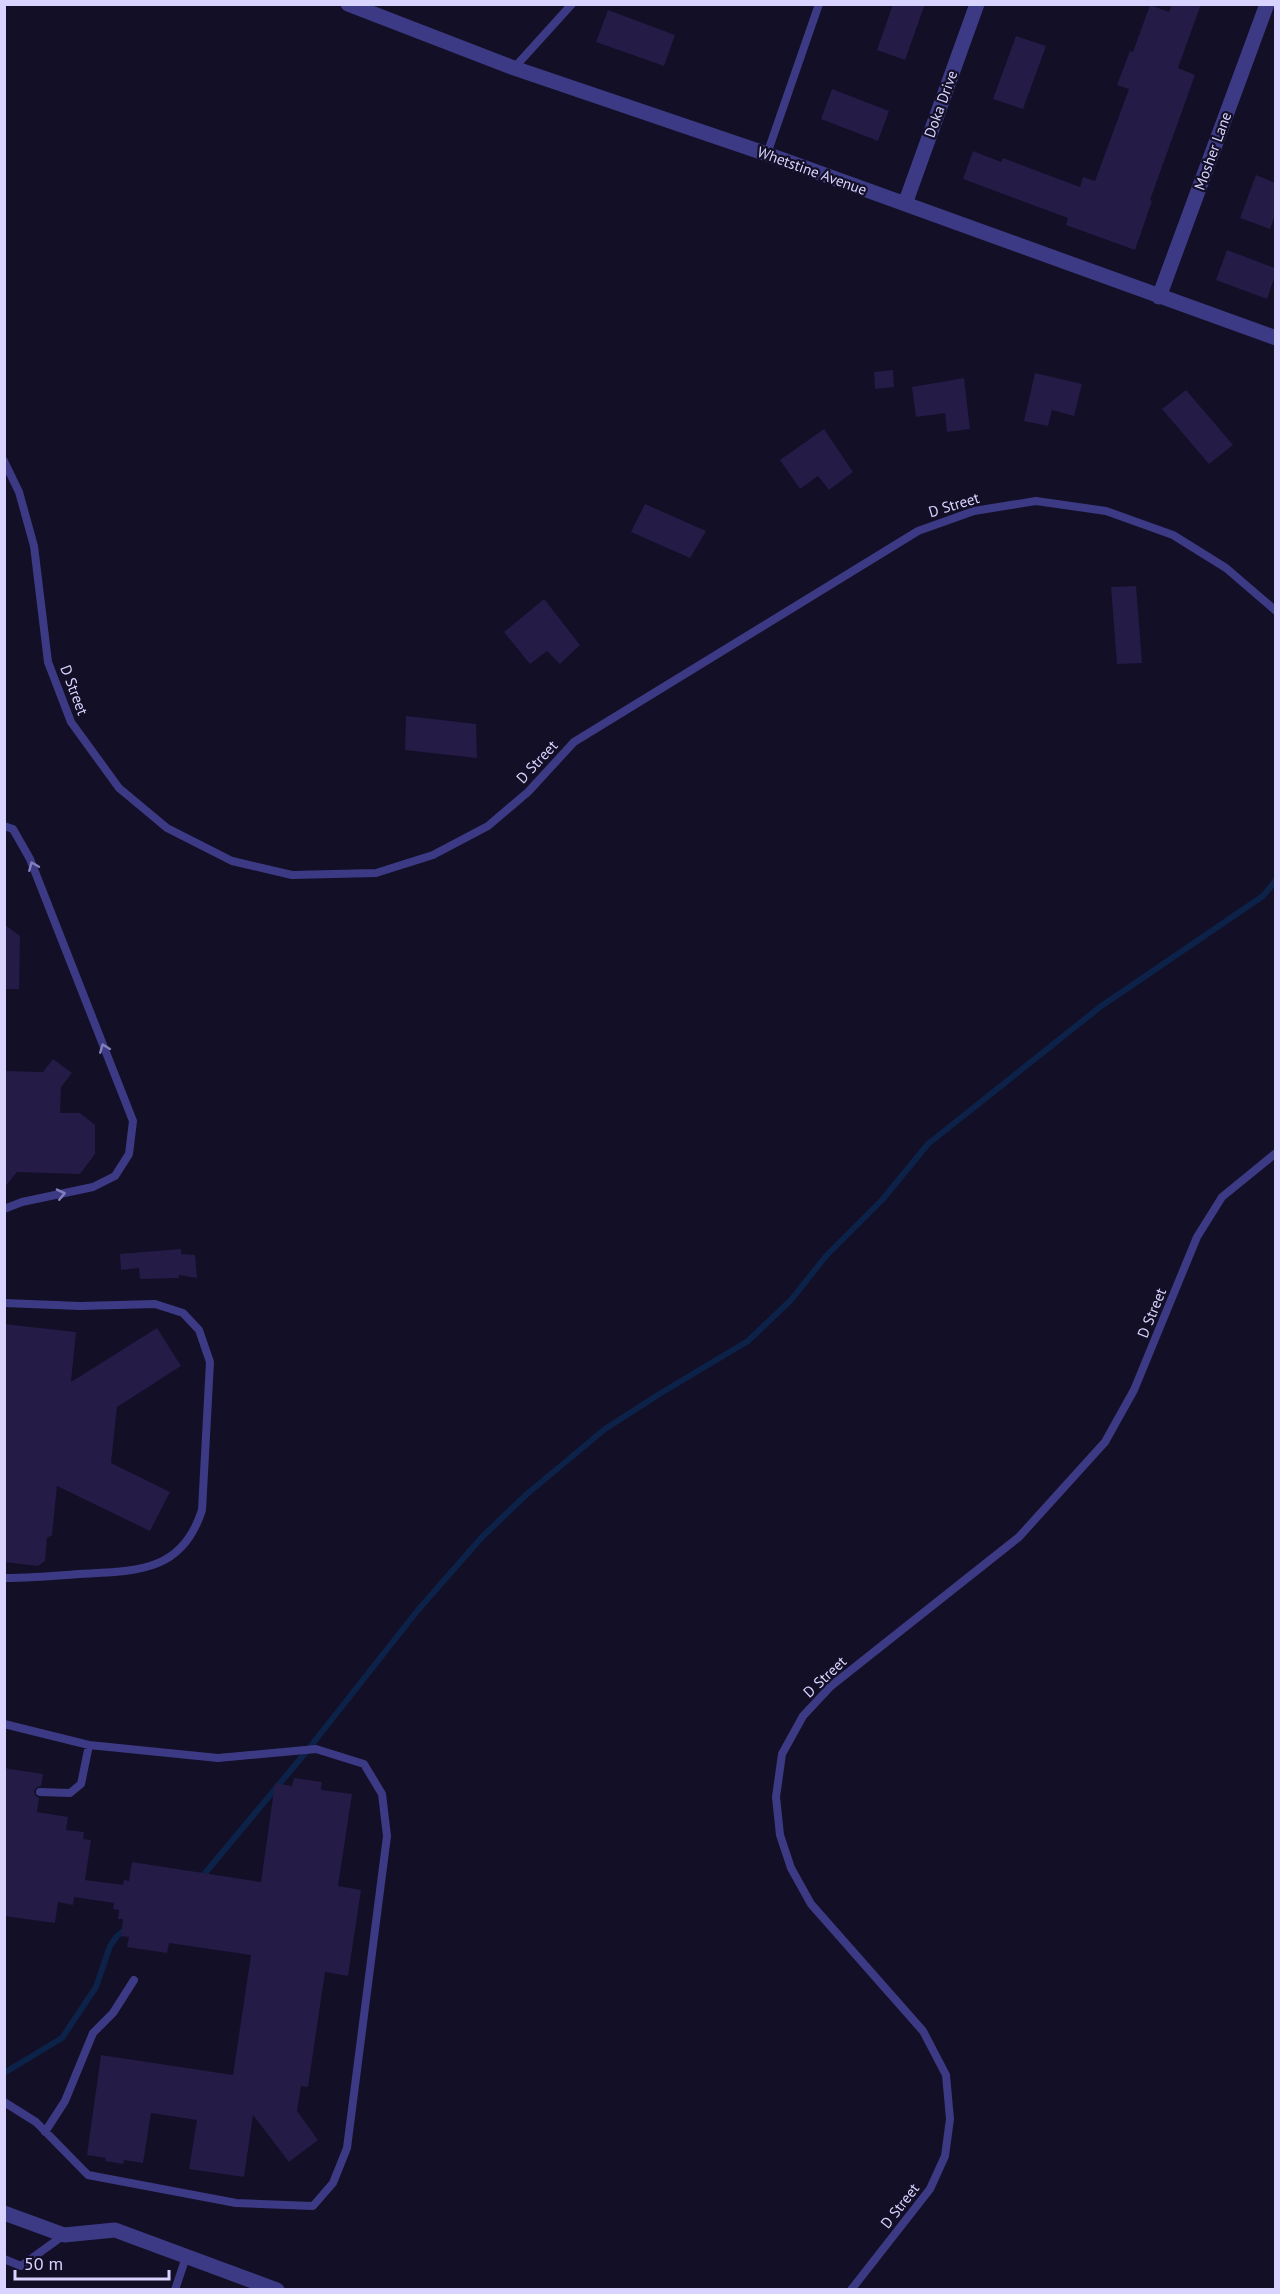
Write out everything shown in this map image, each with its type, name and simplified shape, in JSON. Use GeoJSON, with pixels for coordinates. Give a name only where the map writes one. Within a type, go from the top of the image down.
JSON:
{"type":"FeatureCollection","features":[{"type":"Feature","properties":{"kind":"street","name":"Doka Drive"},"geometry":{"type":"LineString","coordinates":[[905,204],[977,4]]}},
{"type":"Feature","properties":{"kind":"street","name":"Mosher Lane"},"geometry":{"type":"LineString","coordinates":[[1158,297],[1267,4]]}},
{"type":"Feature","properties":{"kind":"street","name":"Whetstine Avenue"},"geometry":{"type":"LineString","coordinates":[[348,5],[514,68],[767,154],[1275,338]]}},
{"type":"Feature","properties":{"kind":"street"},"geometry":{"type":"LineString","coordinates":[[4,2213],[64,2235],[115,2230],[277,2289]]}},
{"type":"Feature","properties":{"kind":"lane"},"geometry":{"type":"LineString","coordinates":[[514,68],[572,4]]}},
{"type":"Feature","properties":{"kind":"lane"},"geometry":{"type":"LineString","coordinates":[[767,154],[819,4]]}},
{"type":"Feature","properties":{"kind":"lane","name":"D Street"},"geometry":{"type":"LineString","coordinates":[[4,461],[19,492],[34,546],[48,662],[71,722],[119,788],[167,828],[232,861],[292,875],[376,873],[433,855],[489,826],[528,792],[574,742],[918,531],[974,511],[1036,501],[1106,511],[1173,535],[1226,568],[1275,612]]}},
{"type":"Feature","properties":{"kind":"lane"},"geometry":{"type":"LineString","coordinates":[[4,826],[13,829],[30,859],[133,1121],[129,1154],[115,1176],[93,1187],[22,1202],[4,1209]]}},
{"type":"Feature","properties":{"kind":"lane","name":"D Street"},"geometry":{"type":"LineString","coordinates":[[851,2289],[930,2189],[945,2156],[950,2119],[946,2075],[923,2031],[812,1904],[791,1868],[780,1835],[776,1797],[782,1754],[803,1716],[831,1686],[1019,1537],[1104,1442],[1134,1390],[1197,1237],[1222,1197],[1275,1153]]}},
{"type":"Feature","properties":{"kind":"lane"},"geometry":{"type":"LineString","coordinates":[[4,1303],[80,1306],[155,1304],[183,1313],[199,1330],[210,1362],[202,1509],[196,1530],[180,1550],[154,1566],[126,1572],[4,1578]]}},
{"type":"Feature","properties":{"kind":"lane"},"geometry":{"type":"LineString","coordinates":[[4,1724],[89,1746],[218,1758],[316,1749],[364,1764],[382,1794],[387,1836],[347,2148],[333,2183],[313,2206],[236,2202],[88,2175],[36,2122],[4,2102]]}},
{"type":"Feature","properties":{"kind":"lane"},"geometry":{"type":"LineString","coordinates":[[40,1792],[70,1793],[81,1784],[89,1746]]}},
{"type":"Feature","properties":{"kind":"lane"},"geometry":{"type":"LineString","coordinates":[[45,2132],[65,2101],[93,2033],[113,2013],[134,1980]]}},
{"type":"Feature","properties":{"kind":"lane"},"geometry":{"type":"LineString","coordinates":[[4,2259],[21,2266],[64,2235]]}},
{"type":"Feature","properties":{"kind":"lane"},"geometry":{"type":"LineString","coordinates":[[175,2289],[186,2257]]}},
{"type":"Feature","properties":{"kind":"building"},"geometry":{"type":"Polygon","coordinates":[[[893,4],[925,4],[905,60],[877,50],[893,4]]]}},
{"type":"Feature","properties":{"kind":"building"},"geometry":{"type":"Polygon","coordinates":[[[1172,4],[1201,4],[1178,68],[1195,75],[1150,200],[1152,201],[1135,250],[1066,225],[1068,218],[963,179],[973,151],[1001,162],[1003,158],[1080,187],[1083,177],[1095,181],[1129,89],[1117,85],[1130,51],[1133,52],[1150,5],[1169,12],[1172,4]]]}},
{"type":"Feature","properties":{"kind":"building"},"geometry":{"type":"Polygon","coordinates":[[[608,10],[675,35],[664,66],[596,42],[608,10]]]}},
{"type":"Feature","properties":{"kind":"building"},"geometry":{"type":"Polygon","coordinates":[[[1016,36],[1046,46],[1023,109],[993,99],[1016,36]]]}},
{"type":"Feature","properties":{"kind":"building"},"geometry":{"type":"Polygon","coordinates":[[[832,89],[889,111],[878,141],[821,119],[832,89]]]}},
{"type":"Feature","properties":{"kind":"building"},"geometry":{"type":"Polygon","coordinates":[[[1256,175],[1275,183],[1275,215],[1270,229],[1240,218],[1256,175]]]}},
{"type":"Feature","properties":{"kind":"building"},"geometry":{"type":"Polygon","coordinates":[[[1227,250],[1275,268],[1267,299],[1216,280],[1227,250]]]}},
{"type":"Feature","properties":{"kind":"building"},"geometry":{"type":"Polygon","coordinates":[[[893,370],[894,387],[875,389],[874,372],[893,370]]]}},
{"type":"Feature","properties":{"kind":"building"},"geometry":{"type":"Polygon","coordinates":[[[1035,373],[1082,384],[1074,416],[1052,410],[1048,426],[1024,421],[1035,373]]]}},
{"type":"Feature","properties":{"kind":"building"},"geometry":{"type":"Polygon","coordinates":[[[964,378],[970,429],[947,432],[945,413],[916,417],[912,387],[964,378]]]}},
{"type":"Feature","properties":{"kind":"building"},"geometry":{"type":"Polygon","coordinates":[[[1186,390],[1233,445],[1209,464],[1162,409],[1186,390]]]}},
{"type":"Feature","properties":{"kind":"building"},"geometry":{"type":"Polygon","coordinates":[[[824,429],[853,472],[829,490],[818,476],[800,489],[780,460],[824,429]]]}},
{"type":"Feature","properties":{"kind":"building"},"geometry":{"type":"Polygon","coordinates":[[[645,504],[706,531],[690,558],[631,532],[645,504]]]}},
{"type":"Feature","properties":{"kind":"building"},"geometry":{"type":"Polygon","coordinates":[[[1136,586],[1142,663],[1117,664],[1111,587],[1136,586]]]}},
{"type":"Feature","properties":{"kind":"building"},"geometry":{"type":"Polygon","coordinates":[[[544,599],[580,645],[560,664],[547,651],[530,664],[504,632],[544,599]]]}},
{"type":"Feature","properties":{"kind":"building"},"geometry":{"type":"Polygon","coordinates":[[[406,716],[476,724],[477,758],[405,750],[406,716]]]}},
{"type":"Feature","properties":{"kind":"building"},"geometry":{"type":"Polygon","coordinates":[[[4,924],[20,936],[19,989],[4,989],[4,924]]]}},
{"type":"Feature","properties":{"kind":"building"},"geometry":{"type":"Polygon","coordinates":[[[53,1059],[72,1073],[61,1087],[60,1113],[80,1113],[95,1125],[95,1154],[80,1174],[17,1172],[4,1188],[4,1071],[43,1072],[53,1059]]]}},
{"type":"Feature","properties":{"kind":"building"},"geometry":{"type":"Polygon","coordinates":[[[181,1249],[181,1254],[195,1255],[197,1278],[179,1275],[179,1278],[140,1279],[139,1268],[121,1270],[120,1254],[181,1249]]]}},
{"type":"Feature","properties":{"kind":"building"},"geometry":{"type":"Polygon","coordinates":[[[4,1324],[76,1332],[71,1382],[157,1328],[181,1366],[117,1407],[111,1463],[170,1492],[150,1531],[57,1486],[52,1535],[47,1538],[45,1561],[38,1566],[4,1562],[4,1324]]]}},
{"type":"Feature","properties":{"kind":"building"},"geometry":{"type":"Polygon","coordinates":[[[4,1768],[43,1774],[41,1786],[34,1791],[39,1798],[37,1812],[68,1817],[66,1830],[84,1832],[83,1839],[91,1840],[85,1880],[123,1885],[124,1880],[129,1881],[132,1862],[261,1882],[275,1783],[292,1786],[294,1778],[322,1782],[321,1790],[352,1794],[338,1886],[361,1890],[348,1976],[325,1972],[308,2087],[301,2086],[297,2111],[318,2140],[289,2162],[253,2115],[244,2177],[189,2169],[197,2120],[151,2113],[143,2163],[124,2160],[123,2164],[87,2155],[101,2055],[233,2075],[251,1955],[169,1943],[167,1953],[127,1947],[129,1937],[121,1936],[123,1919],[118,1919],[119,1910],[113,1909],[114,1903],[74,1897],[73,1905],[58,1902],[55,1923],[4,1916],[4,1768]]]}},
{"type":"Feature","properties":{"kind":"waterway"},"geometry":{"type":"LineString","coordinates":[[201,1878],[306,1752],[418,1610],[482,1537],[527,1494],[605,1429],[748,1341],[791,1300],[826,1256],[882,1200],[928,1144],[1100,1007],[1263,896],[1276,880]]}},
{"type":"Feature","properties":{"kind":"waterway"},"geometry":{"type":"LineString","coordinates":[[4,2073],[62,2038],[96,1987],[110,1946],[127,1928]]}}]}
